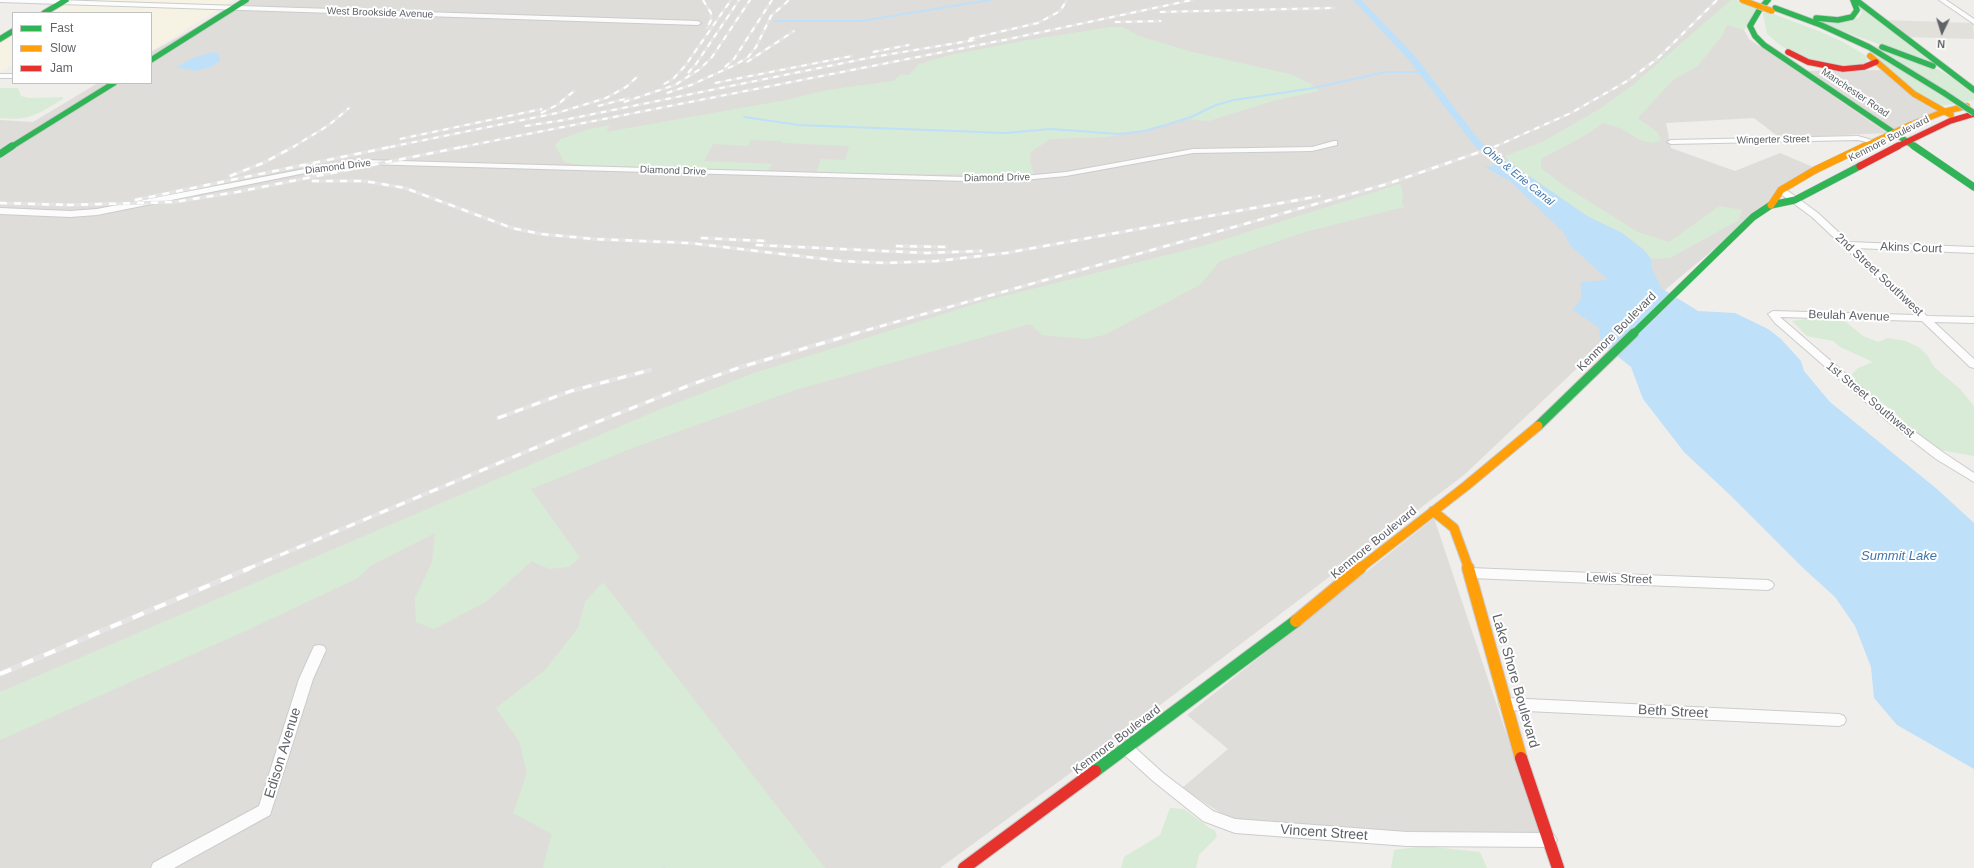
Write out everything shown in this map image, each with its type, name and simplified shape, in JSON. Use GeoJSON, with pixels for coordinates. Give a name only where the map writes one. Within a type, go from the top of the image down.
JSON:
{"type":"FeatureCollection","features":[{"type":"Feature","properties":{"kind":"main road"},"geometry":{"type":"LineString","coordinates":[[152,50],[221,7],[246,0]]}},
{"type":"Feature","properties":{"kind":"main road"},"geometry":{"type":"LineString","coordinates":[[1742,0],[1773,9],[1818,19],[1842,20],[1852,17],[1856,12],[1855,0]]}},
{"type":"Feature","properties":{"kind":"main road"},"geometry":{"type":"LineString","coordinates":[[1752,0],[1840,36],[1868,55],[1878,58],[1909,90],[1943,112],[1960,118]]}},
{"type":"Feature","properties":{"kind":"main road"},"geometry":{"type":"LineString","coordinates":[[1855,0],[1974,90]]}},
{"type":"Feature","properties":{"kind":"main road"},"geometry":{"type":"LineString","coordinates":[[46,12],[64,1]]}},
{"type":"Feature","properties":{"kind":"main road","name":"Manchester Road"},"geometry":{"type":"LineString","coordinates":[[1765,3],[1750,26],[1755,36],[1764,45],[1974,187]]}},
{"type":"Feature","properties":{"kind":"main road"},"geometry":{"type":"LineString","coordinates":[[152,59],[233,4]]}},
{"type":"Feature","properties":{"kind":"main road"},"geometry":{"type":"LineString","coordinates":[[1786,12],[1950,72]]}},
{"type":"Feature","properties":{"kind":"main road"},"geometry":{"type":"LineString","coordinates":[[1756,15],[1762,30],[1769,39],[1783,49],[1808,62],[1847,69],[1864,68],[1878,58]]}},
{"type":"Feature","properties":{"kind":"main road"},"geometry":{"type":"LineString","coordinates":[[1821,25],[1878,58],[1944,93],[1974,114]]}},
{"type":"Feature","properties":{"kind":"main road"},"geometry":{"type":"LineString","coordinates":[[0,39],[12,32]]}},
{"type":"Feature","properties":{"kind":"main road"},"geometry":{"type":"LineString","coordinates":[[46,114],[96,84]]}},
{"type":"Feature","properties":{"kind":"main road"},"geometry":{"type":"LineString","coordinates":[[0,154],[5,148],[112,84]]}},
{"type":"Feature","properties":{"kind":"main road","name":"Kenmore Boulevard"},"geometry":{"type":"LineString","coordinates":[[964,868],[1317,606],[1378,554],[1545,420],[1744,224],[1771,205],[1781,190],[1815,170],[1894,132],[1943,112],[1974,105]]}},
{"type":"Feature","properties":{"kind":"main road","name":"Kenmore Boulevard"},"geometry":{"type":"LineString","coordinates":[[1771,205],[1795,200],[1908,142],[1928,130],[1974,114]]}},
{"type":"Feature","properties":{"kind":"main road","name":"Lake Shore Boulevard"},"geometry":{"type":"LineString","coordinates":[[1433,511],[1454,528],[1470,573],[1506,704],[1530,784],[1558,868]]}},
{"type":"Feature","properties":{"kind":"street"},"geometry":{"type":"LineString","coordinates":[[0,0],[221,7]]}},
{"type":"Feature","properties":{"kind":"street"},"geometry":{"type":"LineString","coordinates":[[1942,0],[1974,22]]}},
{"type":"Feature","properties":{"kind":"street","name":"West Brookside Avenue"},"geometry":{"type":"LineString","coordinates":[[233,4],[698,23]]}},
{"type":"Feature","properties":{"kind":"street"},"geometry":{"type":"LineString","coordinates":[[0,76],[12,76]]}},
{"type":"Feature","properties":{"kind":"street","name":"Wingerter Street"},"geometry":{"type":"LineString","coordinates":[[1671,142],[1858,138],[1875,142]]}},
{"type":"Feature","properties":{"kind":"street","name":"Diamond Drive"},"geometry":{"type":"LineString","coordinates":[[0,211],[70,214],[97,212],[320,168],[364,162],[1002,180],[1066,174],[1193,151],[1235,149],[1312,149],[1324,147],[1334,143]]}},
{"type":"Feature","properties":{"kind":"street","name":"2nd Street Southwest"},"geometry":{"type":"LineString","coordinates":[[1781,190],[1815,215],[1974,365]]}},
{"type":"Feature","properties":{"kind":"street","name":"Akins Court"},"geometry":{"type":"LineString","coordinates":[[1848,245],[1974,250]]}},
{"type":"Feature","properties":{"kind":"street","name":"Beulah Avenue"},"geometry":{"type":"LineString","coordinates":[[1773,314],[1974,320]]}},
{"type":"Feature","properties":{"kind":"street","name":"1st Street Southwest"},"geometry":{"type":"LineString","coordinates":[[1773,314],[1778,321],[1895,422],[1940,456],[1974,478]]}},
{"type":"Feature","properties":{"kind":"street","name":"Lewis Street"},"geometry":{"type":"LineString","coordinates":[[1470,573],[1768,586]]}},
{"type":"Feature","properties":{"kind":"street","name":"Edison Avenue"},"geometry":{"type":"LineString","coordinates":[[159,868],[265,810],[304,687],[319,650]]}},
{"type":"Feature","properties":{"kind":"street","name":"Beth Street"},"geometry":{"type":"LineString","coordinates":[[1506,704],[1839,720]]}},
{"type":"Feature","properties":{"kind":"street","name":"Vincent Street"},"geometry":{"type":"LineString","coordinates":[[1126,748],[1158,777],[1208,816],[1235,826],[1407,839],[1549,840]]}},
{"type":"Feature","properties":{"kind":"shaded area"},"geometry":{"type":"Polygon","coordinates":[[[66,0],[233,0],[152,50],[152,12],[46,12],[66,0]]]}},
{"type":"Feature","properties":{"kind":"shaded area"},"geometry":{"type":"Polygon","coordinates":[[[246,0],[1736,0],[1757,8],[1744,30],[1749,39],[1887,133],[1780,138],[1754,118],[1666,123],[1671,148],[1735,171],[1780,153],[1813,167],[1625,323],[1464,475],[1065,777],[940,868],[0,868],[0,120],[33,122],[96,84],[152,84],[152,51],[246,0]]]}},
{"type":"Feature","properties":{"kind":"shaded area"},"geometry":{"type":"Polygon","coordinates":[[[1884,20],[1973,23],[1974,39],[1907,37],[1884,20]]]}},
{"type":"Feature","properties":{"kind":"shaded area"},"geometry":{"type":"Polygon","coordinates":[[[12,32],[12,66],[0,72],[0,39],[12,32]]]}},
{"type":"Feature","properties":{"kind":"shaded area"},"geometry":{"type":"Polygon","coordinates":[[[1885,70],[1943,112],[1894,133],[1801,71],[1885,70]]]}},
{"type":"Feature","properties":{"kind":"shaded area"},"geometry":{"type":"Polygon","coordinates":[[[1434,518],[1540,834],[1407,834],[1230,819],[1182,788],[1228,749],[1187,715],[1434,518]]]}},
{"type":"Feature","properties":{"kind":"green space"},"geometry":{"type":"Polygon","coordinates":[[[1731,0],[1736,0],[1757,8],[1744,30],[1727,25],[1722,36],[1698,66],[1673,80],[1638,118],[1656,131],[1662,140],[1652,143],[1640,140],[1620,128],[1603,123],[1586,135],[1541,159],[1541,168],[1569,189],[1638,232],[1669,242],[1719,206],[1742,210],[1739,220],[1670,258],[1651,259],[1644,250],[1622,233],[1587,216],[1509,162],[1505,156],[1544,141],[1601,108],[1634,84],[1731,0]]]}},
{"type":"Feature","properties":{"kind":"green space"},"geometry":{"type":"Polygon","coordinates":[[[1857,2],[1936,65],[1807,18],[1851,20],[1858,18],[1862,13],[1857,2]]]}},
{"type":"Feature","properties":{"kind":"green space"},"geometry":{"type":"Polygon","coordinates":[[[1768,12],[1819,31],[1843,42],[1865,55],[1867,60],[1865,64],[1845,67],[1821,64],[1802,58],[1780,45],[1767,34],[1763,13],[1768,12]]]}},
{"type":"Feature","properties":{"kind":"green space"},"geometry":{"type":"Polygon","coordinates":[[[1111,27],[1122,27],[1139,36],[1192,52],[1290,74],[1310,83],[1319,91],[1276,100],[1209,121],[1186,119],[1144,131],[1106,137],[1050,139],[1031,152],[1030,160],[1034,175],[816,173],[821,159],[845,160],[849,146],[751,140],[748,146],[713,144],[704,161],[772,164],[767,172],[588,166],[564,162],[555,145],[561,139],[589,129],[610,125],[606,132],[786,100],[827,90],[893,81],[900,75],[909,75],[919,64],[950,55],[1028,40],[1111,27]]]}},
{"type":"Feature","properties":{"kind":"green space"},"geometry":{"type":"Polygon","coordinates":[[[1850,37],[1937,69],[1951,77],[1974,94],[1974,100],[1964,102],[1887,54],[1850,37]]]}},
{"type":"Feature","properties":{"kind":"green space"},"geometry":{"type":"Polygon","coordinates":[[[1873,54],[1922,82],[1954,104],[1938,106],[1917,93],[1873,54]]]}},
{"type":"Feature","properties":{"kind":"green space"},"geometry":{"type":"Polygon","coordinates":[[[0,88],[18,88],[21,96],[29,98],[63,97],[63,99],[41,112],[28,117],[16,119],[0,118],[0,88]]]}},
{"type":"Feature","properties":{"kind":"green space"},"geometry":{"type":"Polygon","coordinates":[[[1400,184],[1403,193],[1402,202],[1404,207],[1305,232],[1220,261],[1200,285],[1104,335],[1087,339],[1042,335],[1030,324],[795,390],[635,447],[531,489],[580,558],[569,567],[549,569],[532,561],[486,602],[434,629],[416,622],[415,598],[432,562],[435,533],[370,566],[358,578],[252,628],[0,740],[0,692],[656,411],[754,373],[988,300],[1203,246],[1400,184]]]}},
{"type":"Feature","properties":{"kind":"green space"},"geometry":{"type":"Polygon","coordinates":[[[1813,318],[1838,319],[1846,322],[1863,336],[1878,342],[1887,338],[1906,341],[1920,348],[1928,356],[1934,367],[1960,389],[1974,406],[1974,456],[1940,450],[1917,435],[1894,412],[1856,382],[1852,374],[1858,368],[1873,362],[1840,347],[1833,341],[1807,336],[1792,321],[1813,318]]]}},
{"type":"Feature","properties":{"kind":"green space"},"geometry":{"type":"Polygon","coordinates":[[[603,582],[825,868],[544,868],[543,866],[552,834],[513,813],[527,773],[519,741],[496,708],[545,670],[578,628],[585,602],[603,582]]]}},
{"type":"Feature","properties":{"kind":"green space"},"geometry":{"type":"Polygon","coordinates":[[[1170,808],[1184,809],[1211,829],[1215,830],[1217,837],[1199,855],[1196,868],[1121,868],[1124,857],[1160,835],[1170,808]]]}},
{"type":"Feature","properties":{"kind":"green space"},"geometry":{"type":"Polygon","coordinates":[[[1424,846],[1480,852],[1487,868],[1391,868],[1394,850],[1424,846]]]}},
{"type":"Feature","properties":{"kind":"water"},"geometry":{"type":"Polygon","coordinates":[[[213,52],[220,57],[220,61],[211,67],[195,71],[176,67],[193,58],[213,52]]]}},
{"type":"Feature","properties":{"kind":"water","name":"Summit Lake"},"geometry":{"type":"Polygon","coordinates":[[[1509,162],[1587,216],[1622,233],[1644,250],[1651,259],[1651,266],[1661,288],[1698,311],[1735,313],[1768,329],[1781,339],[1801,361],[1804,371],[1830,402],[1937,489],[1974,523],[1974,769],[1897,725],[1874,698],[1871,667],[1855,626],[1835,597],[1802,567],[1730,495],[1684,452],[1643,399],[1631,367],[1601,343],[1599,328],[1573,310],[1581,299],[1581,282],[1608,280],[1570,245],[1564,233],[1511,182],[1485,167],[1509,162]]]}},
{"type":"Feature","properties":{"kind":"waterway"},"geometry":{"type":"LineString","coordinates":[[774,21],[861,21],[990,0]]}},
{"type":"Feature","properties":{"kind":"waterway","name":"Ohio & Erie Canal"},"geometry":{"type":"LineString","coordinates":[[1357,0],[1412,58],[1476,142],[1489,154],[1516,172]]}},
{"type":"Feature","properties":{"kind":"waterway"},"geometry":{"type":"LineString","coordinates":[[744,117],[799,125],[1005,133],[1051,129],[1119,134],[1144,131],[1169,124],[1191,117],[1216,105],[1234,100],[1308,89],[1386,72],[1423,72]]}},
{"type":"Feature","properties":{"kind":"railway"},"geometry":{"type":"LineString","coordinates":[[703,0],[711,13],[711,20],[707,28]]}},
{"type":"Feature","properties":{"kind":"railway"},"geometry":{"type":"LineString","coordinates":[[664,84],[673,79],[685,66],[731,0]]}},
{"type":"Feature","properties":{"kind":"railway"},"geometry":{"type":"LineString","coordinates":[[688,73],[696,64],[739,0]]}},
{"type":"Feature","properties":{"kind":"railway"},"geometry":{"type":"LineString","coordinates":[[624,102],[675,85],[700,69],[712,57],[750,0]]}},
{"type":"Feature","properties":{"kind":"railway"},"geometry":{"type":"LineString","coordinates":[[725,67],[734,59],[772,0]]}},
{"type":"Feature","properties":{"kind":"railway"},"geometry":{"type":"LineString","coordinates":[[667,93],[691,85],[735,65],[748,57],[756,47],[771,16],[789,0]]}},
{"type":"Feature","properties":{"kind":"railway"},"geometry":{"type":"LineString","coordinates":[[969,39],[1038,23],[1060,11],[1067,0]]}},
{"type":"Feature","properties":{"kind":"railway"},"geometry":{"type":"LineString","coordinates":[[462,147],[1009,39],[1192,0]]}},
{"type":"Feature","properties":{"kind":"railway"},"geometry":{"type":"LineString","coordinates":[[1494,147],[1571,113],[1627,81],[1657,59],[1717,0]]}},
{"type":"Feature","properties":{"kind":"railway"},"geometry":{"type":"LineString","coordinates":[[1160,12],[1334,8]]}},
{"type":"Feature","properties":{"kind":"railway"},"geometry":{"type":"LineString","coordinates":[[1115,22],[1161,21]]}},
{"type":"Feature","properties":{"kind":"railway"},"geometry":{"type":"LineString","coordinates":[[747,62],[794,31]]}},
{"type":"Feature","properties":{"kind":"railway"},"geometry":{"type":"LineString","coordinates":[[525,126],[564,120],[873,57],[975,40]]}},
{"type":"Feature","properties":{"kind":"railway"},"geometry":{"type":"LineString","coordinates":[[873,52],[909,45]]}},
{"type":"Feature","properties":{"kind":"railway"},"geometry":{"type":"LineString","coordinates":[[715,83],[852,56]]}},
{"type":"Feature","properties":{"kind":"railway"},"geometry":{"type":"LineString","coordinates":[[390,147],[557,113],[606,98],[626,87],[637,77]]}},
{"type":"Feature","properties":{"kind":"railway"},"geometry":{"type":"LineString","coordinates":[[541,113],[557,105],[574,91]]}},
{"type":"Feature","properties":{"kind":"railway"},"geometry":{"type":"LineString","coordinates":[[598,106],[629,98]]}},
{"type":"Feature","properties":{"kind":"railway"},"geometry":{"type":"LineString","coordinates":[[293,147],[329,125],[349,108]]}},
{"type":"Feature","properties":{"kind":"railway"},"geometry":{"type":"LineString","coordinates":[[400,139],[542,109]]}},
{"type":"Feature","properties":{"kind":"railway"},"geometry":{"type":"LineString","coordinates":[[230,176],[263,163],[295,146]]}},
{"type":"Feature","properties":{"kind":"railway"},"geometry":{"type":"LineString","coordinates":[[135,200],[395,146]]}},
{"type":"Feature","properties":{"kind":"railway"},"geometry":{"type":"LineString","coordinates":[[462,147],[467,146]]}},
{"type":"Feature","properties":{"kind":"railway"},"geometry":{"type":"LineString","coordinates":[[853,334],[1387,184],[1497,146]]}},
{"type":"Feature","properties":{"kind":"railway"},"geometry":{"type":"LineString","coordinates":[[69,205],[174,202],[237,192],[462,147]]}},
{"type":"Feature","properties":{"kind":"railway"},"geometry":{"type":"LineString","coordinates":[[312,181],[364,181],[405,188],[512,228],[541,234],[594,239],[690,243],[841,261],[886,263],[937,261],[1006,253],[1320,196]]}},
{"type":"Feature","properties":{"kind":"railway"},"geometry":{"type":"LineString","coordinates":[[0,203],[69,205]]}},
{"type":"Feature","properties":{"kind":"railway"},"geometry":{"type":"LineString","coordinates":[[701,238],[765,241]]}},
{"type":"Feature","properties":{"kind":"railway"},"geometry":{"type":"LineString","coordinates":[[756,245],[927,253],[982,251]]}},
{"type":"Feature","properties":{"kind":"railway"},"geometry":{"type":"LineString","coordinates":[[896,246],[946,247]]}},
{"type":"Feature","properties":{"kind":"railway"},"geometry":{"type":"LineString","coordinates":[[247,569],[587,426],[690,385],[741,367],[857,333]]}},
{"type":"Feature","properties":{"kind":"railway"},"geometry":{"type":"LineString","coordinates":[[498,418],[571,391],[650,370]]}},
{"type":"Feature","properties":{"kind":"railway"},"geometry":{"type":"LineString","coordinates":[[0,674],[250,568]]}},
{"type":"Feature","properties":{"kind":"traffic: fast"},"geometry":{"type":"LineString","coordinates":[[46,12],[66,0]]}},
{"type":"Feature","properties":{"kind":"traffic: fast"},"geometry":{"type":"LineString","coordinates":[[152,59],[246,0]]}},
{"type":"Feature","properties":{"kind":"traffic: fast"},"geometry":{"type":"LineString","coordinates":[[1768,0],[1760,9],[1750,26],[1755,36],[1764,45],[1974,187]]}},
{"type":"Feature","properties":{"kind":"traffic: fast"},"geometry":{"type":"LineString","coordinates":[[1816,18],[1838,20],[1852,17],[1857,10],[1853,0]]}},
{"type":"Feature","properties":{"kind":"traffic: fast"},"geometry":{"type":"LineString","coordinates":[[1856,0],[1974,90]]}},
{"type":"Feature","properties":{"kind":"traffic: fast"},"geometry":{"type":"LineString","coordinates":[[1775,8],[1821,25],[1869,47],[1944,93]]}},
{"type":"Feature","properties":{"kind":"traffic: fast"},"geometry":{"type":"LineString","coordinates":[[0,39],[12,32]]}},
{"type":"Feature","properties":{"kind":"traffic: fast"},"geometry":{"type":"LineString","coordinates":[[1882,47],[1933,66]]}},
{"type":"Feature","properties":{"kind":"traffic: fast"},"geometry":{"type":"LineString","coordinates":[[0,154],[112,84]]}},
{"type":"Feature","properties":{"kind":"traffic: fast"},"geometry":{"type":"LineString","coordinates":[[1944,93],[1974,113]]}},
{"type":"Feature","properties":{"kind":"traffic: fast"},"geometry":{"type":"LineString","coordinates":[[1538,426],[1753,217],[1771,205],[1795,200],[1860,166]]}},
{"type":"Feature","properties":{"kind":"traffic: fast"},"geometry":{"type":"LineString","coordinates":[[1095,771],[1296,621]]}},
{"type":"Feature","properties":{"kind":"traffic: slow"},"geometry":{"type":"LineString","coordinates":[[1742,0],[1772,11]]}},
{"type":"Feature","properties":{"kind":"traffic: slow"},"geometry":{"type":"LineString","coordinates":[[1870,56],[1914,94],[1951,115]]}},
{"type":"Feature","properties":{"kind":"traffic: slow"},"geometry":{"type":"LineString","coordinates":[[1771,205],[1781,190],[1815,170],[1910,125],[1943,112],[1967,106]]}},
{"type":"Feature","properties":{"kind":"traffic: slow"},"geometry":{"type":"LineString","coordinates":[[1296,621],[1378,554],[1466,486],[1538,426]]}},
{"type":"Feature","properties":{"kind":"traffic: slow"},"geometry":{"type":"LineString","coordinates":[[1433,511],[1454,528],[1470,573],[1521,758]]}},
{"type":"Feature","properties":{"kind":"traffic: jam"},"geometry":{"type":"LineString","coordinates":[[1788,52],[1808,62],[1843,69],[1864,67],[1876,62]]}},
{"type":"Feature","properties":{"kind":"traffic: jam"},"geometry":{"type":"LineString","coordinates":[[1860,166],[1928,131],[1950,121],[1974,114]]}},
{"type":"Feature","properties":{"kind":"traffic: jam"},"geometry":{"type":"LineString","coordinates":[[1521,758],[1558,868]]}},
{"type":"Feature","properties":{"kind":"traffic: jam"},"geometry":{"type":"LineString","coordinates":[[964,868],[1095,771]]}}]}
